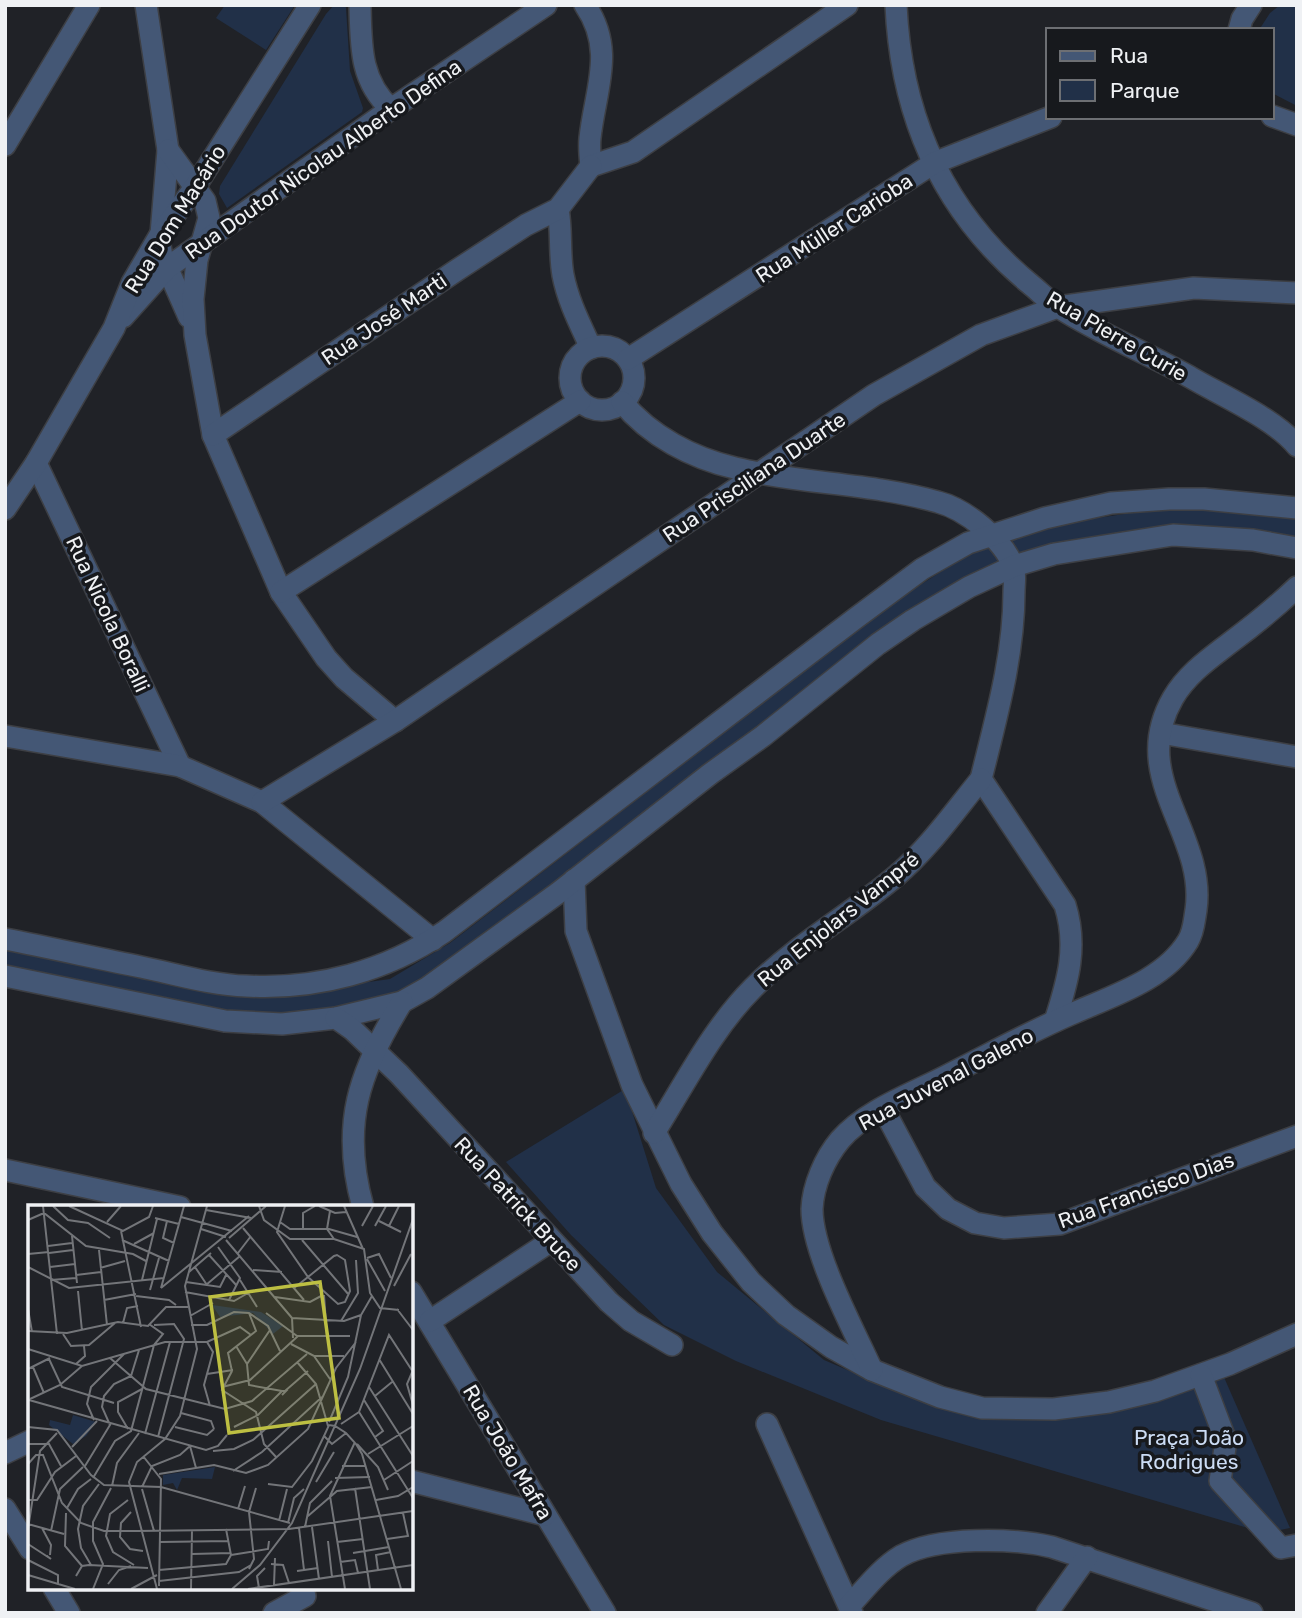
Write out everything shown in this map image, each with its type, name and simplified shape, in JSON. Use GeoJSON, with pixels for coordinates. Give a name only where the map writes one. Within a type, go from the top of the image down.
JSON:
{"type":"FeatureCollection","features":[{"type":"Feature","properties":{"kind":"street"},"geometry":{"type":"LineString","coordinates":[[5,145],[89,5]]}},
{"type":"Feature","properties":{"kind":"street","name":"Rua Dom Macário"},"geometry":{"type":"LineString","coordinates":[[5,509],[36,463],[114,328],[132,283],[160,236],[195,187],[310,5]]}},
{"type":"Feature","properties":{"kind":"street","name":"Rua Doutor Nicolau Alberto Defina"},"geometry":{"type":"LineString","coordinates":[[114,328],[167,268],[391,109],[545,5]]}},
{"type":"Feature","properties":{"kind":"street"},"geometry":{"type":"LineString","coordinates":[[585,5],[599,30],[603,67],[590,139],[591,166]]}},
{"type":"Feature","properties":{"kind":"street"},"geometry":{"type":"LineString","coordinates":[[591,348],[570,303],[565,283],[558,209],[591,166],[633,152],[847,5]]}},
{"type":"Feature","properties":{"kind":"street","name":"Rua Pierre Curie"},"geometry":{"type":"LineString","coordinates":[[896,5],[901,60],[923,142],[953,199],[974,228],[1015,271],[1058,307],[1174,368],[1272,424],[1297,446]]}},
{"type":"Feature","properties":{"kind":"street"},"geometry":{"type":"LineString","coordinates":[[1239,28],[1251,5]]}},
{"type":"Feature","properties":{"kind":"street"},"geometry":{"type":"LineString","coordinates":[[359,8],[367,78],[373,90],[391,109]]}},
{"type":"Feature","properties":{"kind":"street"},"geometry":{"type":"LineString","coordinates":[[145,9],[168,150],[160,246],[195,335]]}},
{"type":"Feature","properties":{"kind":"street"},"geometry":{"type":"LineString","coordinates":[[1274,117],[1297,125]]}},
{"type":"Feature","properties":{"kind":"street","name":"Rua Müller Carioba"},"geometry":{"type":"LineString","coordinates":[[628,359],[934,163],[1046,119]]}},
{"type":"Feature","properties":{"kind":"street"},"geometry":{"type":"LineString","coordinates":[[168,150],[208,208],[207,227],[194,275],[193,299],[195,335],[213,435],[281,592],[326,659],[344,678],[395,721]]}},
{"type":"Feature","properties":{"kind":"street","name":"Rua José Marti"},"geometry":{"type":"LineString","coordinates":[[213,435],[457,270],[526,225],[558,209]]}},
{"type":"Feature","properties":{"kind":"street","name":"Rua Prisciliana Duarte"},"geometry":{"type":"LineString","coordinates":[[262,802],[395,721],[874,395],[981,335],[1058,307],[1194,288],[1297,293]]}},
{"type":"Feature","properties":{"kind":"street"},"geometry":{"type":"LineString","coordinates":[[612,347],[628,359],[634,377],[629,395],[622,402],[615,407],[597,409],[580,401],[571,385],[572,367],[583,352],[591,348],[612,347]]}},
{"type":"Feature","properties":{"kind":"street"},"geometry":{"type":"LineString","coordinates":[[281,592],[580,401]]}},
{"type":"Feature","properties":{"kind":"street"},"geometry":{"type":"LineString","coordinates":[[622,402],[635,418],[695,455],[734,468],[760,473],[853,485],[941,502],[993,535],[1014,566],[1013,632],[981,779]]}},
{"type":"Feature","properties":{"kind":"street","name":"Rua Nicola Boralli"},"geometry":{"type":"LineString","coordinates":[[36,463],[180,766]]}},
{"type":"Feature","properties":{"kind":"street"},"geometry":{"type":"LineString","coordinates":[[1169,499],[1173,535]]}},
{"type":"Feature","properties":{"kind":"street"},"geometry":{"type":"LineString","coordinates":[[6,944],[246,986],[280,986],[340,980],[409,953],[433,940],[922,569],[968,543],[1045,518],[1111,503],[1204,499],[1297,508]]}},
{"type":"Feature","properties":{"kind":"street"},"geometry":{"type":"LineString","coordinates":[[5,976],[207,1018],[282,1024],[336,1018],[402,1002],[450,973],[537,909],[878,644],[970,587],[1014,566],[1054,554],[1173,535],[1254,540],[1297,548]]}},
{"type":"Feature","properties":{"kind":"street"},"geometry":{"type":"LineString","coordinates":[[1055,1021],[1130,988],[1159,971],[1182,948],[1193,930],[1197,904],[1195,867],[1162,781],[1158,743],[1161,733],[1173,698],[1190,674],[1254,625],[1297,587]]}},
{"type":"Feature","properties":{"kind":"street"},"geometry":{"type":"LineString","coordinates":[[856,618],[878,644]]}},
{"type":"Feature","properties":{"kind":"street"},"geometry":{"type":"LineString","coordinates":[[719,722],[745,750]]}},
{"type":"Feature","properties":{"kind":"street"},"geometry":{"type":"LineString","coordinates":[[1161,733],[1297,757]]}},
{"type":"Feature","properties":{"kind":"street"},"geometry":{"type":"LineString","coordinates":[[5,736],[180,766],[262,802],[433,940]]}},
{"type":"Feature","properties":{"kind":"street","name":"Rua Juvenal Galeno"},"geometry":{"type":"LineString","coordinates":[[872,1370],[827,1270],[815,1233],[812,1209],[815,1190],[829,1156],[854,1126],[883,1108],[1055,1021],[1071,968],[1071,923],[1065,905],[981,779]]}},
{"type":"Feature","properties":{"kind":"street","name":"Rua Enjolars Vampré"},"geometry":{"type":"LineString","coordinates":[[654,1133],[723,1022],[751,990],[780,961],[897,875],[930,843],[981,779]]}},
{"type":"Feature","properties":{"kind":"street"},"geometry":{"type":"LineString","coordinates":[[599,816],[620,844]]}},
{"type":"Feature","properties":{"kind":"street"},"geometry":{"type":"LineString","coordinates":[[574,880],[576,931],[630,1078],[654,1133],[681,1184],[706,1223],[751,1282],[786,1315],[831,1347],[872,1370],[940,1397],[982,1408],[1054,1409],[1109,1402],[1156,1391],[1297,1334]]}},
{"type":"Feature","properties":{"kind":"street"},"geometry":{"type":"LineString","coordinates":[[537,909],[548,912],[576,931]]}},
{"type":"Feature","properties":{"kind":"street","name":"Rua Juvenal Galeno"},"geometry":{"type":"LineString","coordinates":[[1071,968],[1083,1003],[1087,1007]]}},
{"type":"Feature","properties":{"kind":"street"},"geometry":{"type":"LineString","coordinates":[[207,1018],[214,982]]}},
{"type":"Feature","properties":{"kind":"street"},"geometry":{"type":"LineString","coordinates":[[363,1205],[354,1155],[354,1114],[362,1081],[374,1051],[402,1002]]}},
{"type":"Feature","properties":{"kind":"street"},"geometry":{"type":"LineString","coordinates":[[336,1018],[374,1051]]}},
{"type":"Feature","properties":{"kind":"street","name":"Rua Patrick Bruce"},"geometry":{"type":"LineString","coordinates":[[374,1051],[399,1074],[609,1302],[631,1321],[673,1345]]}},
{"type":"Feature","properties":{"kind":"street","name":"Rua Francisco Dias"},"geometry":{"type":"LineString","coordinates":[[883,1108],[925,1187],[948,1209],[975,1223],[1004,1228],[1060,1224],[1297,1136]]}},
{"type":"Feature","properties":{"kind":"street"},"geometry":{"type":"LineString","coordinates":[[5,1170],[171,1205]]}},
{"type":"Feature","properties":{"kind":"street"},"geometry":{"type":"LineString","coordinates":[[430,1321],[551,1241]]}},
{"type":"Feature","properties":{"kind":"street","name":"Rua João Mafra"},"geometry":{"type":"LineString","coordinates":[[413,1295],[605,1613]]}},
{"type":"Feature","properties":{"kind":"street"},"geometry":{"type":"LineString","coordinates":[[831,1347],[841,1333],[845,1308]]}},
{"type":"Feature","properties":{"kind":"street"},"geometry":{"type":"LineString","coordinates":[[1201,1375],[1226,1441],[1220,1481],[1289,1547]]}},
{"type":"Feature","properties":{"kind":"street"},"geometry":{"type":"LineString","coordinates":[[767,1424],[851,1609],[884,1569],[913,1551],[945,1544],[1007,1541],[1031,1542],[1087,1558],[1252,1613]]}},
{"type":"Feature","properties":{"kind":"street"},"geometry":{"type":"LineString","coordinates":[[5,1453],[28,1442]]}},
{"type":"Feature","properties":{"kind":"street"},"geometry":{"type":"LineString","coordinates":[[413,1481],[545,1515]]}},
{"type":"Feature","properties":{"kind":"street"},"geometry":{"type":"LineString","coordinates":[[5,1509],[28,1546]]}},
{"type":"Feature","properties":{"kind":"street"},"geometry":{"type":"LineString","coordinates":[[1047,1613],[1087,1558]]}},
{"type":"Feature","properties":{"kind":"street"},"geometry":{"type":"LineString","coordinates":[[55,1590],[69,1613]]}},
{"type":"Feature","properties":{"kind":"street"},"geometry":{"type":"LineString","coordinates":[[274,1613],[306,1599]]}},
{"type":"Feature","properties":{"kind":"green space"},"geometry":{"type":"Polygon","coordinates":[[[225,5],[295,5],[266,50],[216,18],[225,5]]]}},
{"type":"Feature","properties":{"kind":"green space"},"geometry":{"type":"Polygon","coordinates":[[[334,5],[345,5],[346,8],[350,71],[362,112],[227,208],[219,194],[220,186],[334,5]]]}},
{"type":"Feature","properties":{"kind":"green space"},"geometry":{"type":"Polygon","coordinates":[[[1280,5],[1297,5],[1297,106],[1274,94],[1274,28],[1260,28],[1270,13],[1280,5]]]}},
{"type":"Feature","properties":{"kind":"green space"},"geometry":{"type":"Polygon","coordinates":[[[1165,508],[1239,511],[1297,519],[1297,537],[1053,546],[871,641],[434,979],[350,1006],[284,1014],[215,1009],[5,966],[5,947],[283,994],[390,979],[450,943],[898,599],[969,554],[1050,525],[1165,508]]]}},
{"type":"Feature","properties":{"kind":"green space","name":"Praça João Rodrigues"},"geometry":{"type":"Polygon","coordinates":[[[625,1089],[656,1188],[717,1272],[824,1360],[913,1398],[990,1417],[1223,1375],[1290,1528],[1265,1533],[881,1420],[736,1361],[664,1325],[571,1235],[506,1162],[625,1089]]]}}]}
